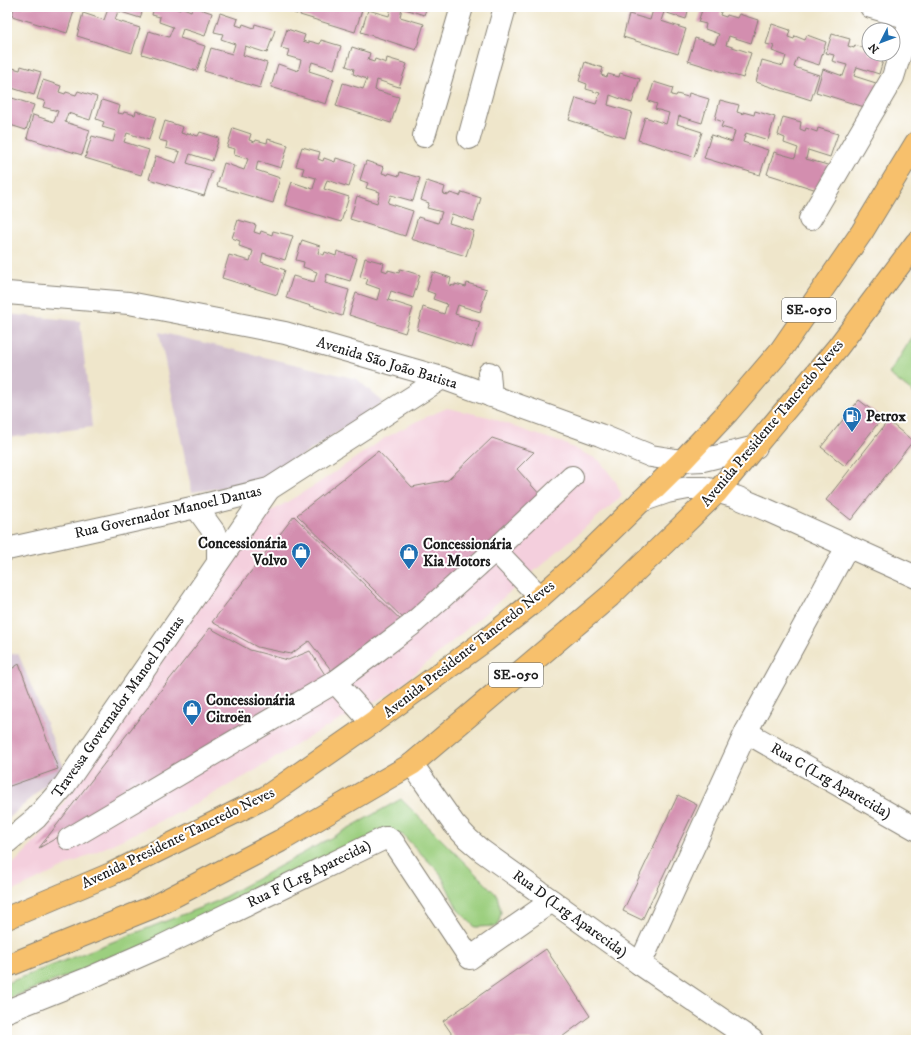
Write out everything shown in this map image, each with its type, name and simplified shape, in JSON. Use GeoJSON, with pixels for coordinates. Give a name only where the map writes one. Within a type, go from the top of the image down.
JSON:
{"type":"FeatureCollection","features":[{"type":"Feature","properties":{"kind":"main road","name":"Avenida Presidente Tancredo Neves"},"geometry":{"type":"LineString","coordinates":[[7,918],[111,874],[266,797],[372,723],[486,640],[540,597],[682,461],[728,412],[781,350],[862,232],[916,143]]}},
{"type":"Feature","properties":{"kind":"main road","name":"Avenida Presidente Tancredo Neves"},"geometry":{"type":"LineString","coordinates":[[7,966],[153,907],[280,841],[412,764],[610,596],[717,492],[838,347],[916,243]]}},
{"type":"Feature","properties":{"kind":"street"},"geometry":{"type":"LineString","coordinates":[[424,136],[462,7]]}},
{"type":"Feature","properties":{"kind":"street"},"geometry":{"type":"LineString","coordinates":[[469,138],[505,7]]}},
{"type":"Feature","properties":{"kind":"street"},"geometry":{"type":"LineString","coordinates":[[810,219],[893,77],[914,19],[871,7]]}},
{"type":"Feature","properties":{"kind":"street","name":"Avenida São João Batista"},"geometry":{"type":"LineString","coordinates":[[7,293],[129,303],[285,333],[442,378],[651,456],[682,461],[703,460],[756,447]]}},
{"type":"Feature","properties":{"kind":"street"},"geometry":{"type":"LineString","coordinates":[[489,373],[491,396]]}},
{"type":"Feature","properties":{"kind":"street","name":"Rua Governador Manoel Dantas"},"geometry":{"type":"LineString","coordinates":[[7,549],[196,507],[269,489],[442,378]]}},
{"type":"Feature","properties":{"kind":"street"},"geometry":{"type":"LineString","coordinates":[[69,839],[334,682],[410,626],[495,550],[572,477]]}},
{"type":"Feature","properties":{"kind":"street"},"geometry":{"type":"LineString","coordinates":[[641,501],[667,492],[688,488],[705,488],[736,497],[767,510],[916,578]]}},
{"type":"Feature","properties":{"kind":"street","name":"Travessa Governador Manoel Dantas"},"geometry":{"type":"LineString","coordinates":[[7,842],[36,818],[64,786],[269,489]]}},
{"type":"Feature","properties":{"kind":"street"},"geometry":{"type":"LineString","coordinates":[[196,507],[214,532],[218,543],[218,562]]}},
{"type":"Feature","properties":{"kind":"street"},"geometry":{"type":"LineString","coordinates":[[640,964],[746,732],[847,547]]}},
{"type":"Feature","properties":{"kind":"street"},"geometry":{"type":"LineString","coordinates":[[495,550],[540,597]]}},
{"type":"Feature","properties":{"kind":"street"},"geometry":{"type":"LineString","coordinates":[[334,682],[372,723]]}},
{"type":"Feature","properties":{"kind":"street","name":"Rua C (Lrg Aparecida)"},"geometry":{"type":"LineString","coordinates":[[746,732],[916,829]]}},
{"type":"Feature","properties":{"kind":"street","name":"Rua D (Lrg Aparecida)"},"geometry":{"type":"LineString","coordinates":[[412,764],[454,824],[482,851],[640,964],[752,1040]]}},
{"type":"Feature","properties":{"kind":"street","name":"Rua F (Lrg Aparecida)"},"geometry":{"type":"LineString","coordinates":[[7,1011],[87,979],[160,947],[385,838],[391,840],[470,958],[552,901]]}},
{"type":"Feature","properties":{"kind":"shaded area"},"geometry":{"type":"Polygon","coordinates":[[[7,314],[80,321],[92,427],[7,438],[7,314]]]}},
{"type":"Feature","properties":{"kind":"shaded area"},"geometry":{"type":"Polygon","coordinates":[[[159,332],[357,379],[383,402],[263,482],[192,492],[159,332]]]}},
{"type":"Feature","properties":{"kind":"shaded area"},"geometry":{"type":"Polygon","coordinates":[[[447,408],[489,417],[563,443],[599,460],[616,482],[622,496],[393,692],[310,736],[251,773],[182,811],[7,894],[7,870],[39,838],[218,580],[267,514],[317,484],[385,438],[415,422],[447,408]]]}},
{"type":"Feature","properties":{"kind":"shaded area"},"geometry":{"type":"Polygon","coordinates":[[[18,653],[64,768],[7,820],[7,655],[18,653]]]}},
{"type":"Feature","properties":{"kind":"green space"},"geometry":{"type":"Polygon","coordinates":[[[916,331],[916,395],[889,374],[916,331]]]}},
{"type":"Feature","properties":{"kind":"green space"},"geometry":{"type":"Polygon","coordinates":[[[401,799],[497,895],[501,912],[498,926],[475,927],[458,910],[440,873],[403,835],[381,830],[214,920],[7,999],[7,983],[215,902],[401,799]]]}},
{"type":"Feature","properties":{"kind":"building"},"geometry":{"type":"Polygon","coordinates":[[[14,7],[75,8],[67,33],[12,16],[14,7]]]}},
{"type":"Feature","properties":{"kind":"building"},"geometry":{"type":"Polygon","coordinates":[[[101,7],[144,7],[140,18],[118,11],[115,20],[140,28],[132,53],[77,36],[83,13],[104,20],[108,9],[101,7]]]}},
{"type":"Feature","properties":{"kind":"building"},"geometry":{"type":"Polygon","coordinates":[[[154,7],[174,7],[180,10],[181,7],[191,11],[194,7],[212,13],[205,36],[183,29],[180,38],[205,46],[197,71],[142,54],[149,31],[169,37],[173,27],[159,22],[160,17],[152,15],[154,7]]]}},
{"type":"Feature","properties":{"kind":"building"},"geometry":{"type":"Polygon","coordinates":[[[277,7],[299,7],[297,14],[277,7]]]}},
{"type":"Feature","properties":{"kind":"building"},"geometry":{"type":"Polygon","coordinates":[[[302,7],[363,7],[355,32],[300,15],[302,7]]]}},
{"type":"Feature","properties":{"kind":"building"},"geometry":{"type":"Polygon","coordinates":[[[391,7],[427,7],[424,15],[402,8],[400,17],[424,24],[416,50],[361,32],[368,10],[389,16],[391,7]]]}},
{"type":"Feature","properties":{"kind":"building"},"geometry":{"type":"Polygon","coordinates":[[[645,7],[689,7],[686,19],[664,12],[661,21],[686,29],[678,54],[623,37],[629,14],[650,20],[653,10],[645,7]]]}},
{"type":"Feature","properties":{"kind":"building"},"geometry":{"type":"Polygon","coordinates":[[[703,7],[717,7],[722,9],[720,15],[726,17],[727,15],[737,18],[739,14],[758,20],[751,43],[729,36],[726,45],[751,53],[743,78],[688,61],[695,38],[715,44],[719,34],[705,29],[706,24],[698,22],[703,7]]]}},
{"type":"Feature","properties":{"kind":"building"},"geometry":{"type":"Polygon","coordinates":[[[220,13],[238,19],[236,25],[242,27],[243,24],[254,28],[255,24],[275,30],[267,53],[245,46],[243,55],[267,63],[260,88],[204,71],[211,48],[232,54],[235,44],[221,39],[223,34],[214,32],[220,13]]]}},
{"type":"Feature","properties":{"kind":"building"},"geometry":{"type":"Polygon","coordinates":[[[772,24],[790,30],[788,37],[794,39],[795,36],[805,40],[807,35],[826,42],[819,65],[797,58],[794,67],[819,75],[811,100],[756,82],[762,60],[783,66],[786,56],[772,51],[774,46],[766,44],[772,24]]]}},
{"type":"Feature","properties":{"kind":"building"},"geometry":{"type":"Polygon","coordinates":[[[287,29],[305,35],[303,41],[309,43],[309,41],[320,44],[321,40],[341,46],[334,69],[312,62],[309,71],[334,79],[326,104],[271,87],[278,64],[298,71],[301,60],[287,56],[289,50],[281,48],[287,29]]]}},
{"type":"Feature","properties":{"kind":"building"},"geometry":{"type":"Polygon","coordinates":[[[832,34],[850,39],[848,46],[854,48],[855,45],[861,47],[861,62],[883,62],[879,74],[857,67],[854,76],[879,84],[871,109],[816,92],[823,69],[843,76],[847,65],[832,61],[834,55],[826,53],[832,34]]]}},
{"type":"Feature","properties":{"kind":"building"},"geometry":{"type":"Polygon","coordinates":[[[352,47],[370,53],[368,60],[374,62],[375,59],[386,63],[387,58],[407,64],[399,87],[377,80],[375,90],[399,97],[391,123],[336,106],[343,83],[363,89],[367,79],[353,74],[354,69],[346,66],[352,47]]]}},
{"type":"Feature","properties":{"kind":"building"},"geometry":{"type":"Polygon","coordinates":[[[585,62],[603,68],[601,75],[607,77],[608,74],[619,77],[620,73],[640,79],[632,103],[610,95],[608,105],[632,112],[625,138],[569,120],[576,98],[596,104],[600,93],[586,89],[587,84],[579,81],[585,62]]]}},
{"type":"Feature","properties":{"kind":"building"},"geometry":{"type":"Polygon","coordinates":[[[21,66],[41,72],[34,95],[12,88],[9,97],[34,105],[26,130],[7,124],[7,69],[9,67],[20,70],[21,66]]]}},
{"type":"Feature","properties":{"kind":"building"},"geometry":{"type":"Polygon","coordinates":[[[43,80],[61,86],[59,92],[65,94],[66,92],[76,95],[78,91],[97,97],[90,120],[68,113],[65,122],[90,130],[82,155],[27,138],[33,115],[54,122],[58,111],[43,107],[45,101],[37,99],[43,80]]]}},
{"type":"Feature","properties":{"kind":"building"},"geometry":{"type":"Polygon","coordinates":[[[654,82],[673,88],[671,95],[676,96],[677,94],[688,97],[689,93],[709,99],[702,123],[679,116],[677,124],[702,132],[694,157],[638,140],[645,117],[666,124],[669,113],[655,109],[657,104],[648,101],[654,82]]]}},
{"type":"Feature","properties":{"kind":"building"},"geometry":{"type":"Polygon","coordinates":[[[102,100],[120,106],[118,113],[123,114],[124,112],[135,115],[136,111],[156,117],[149,140],[127,133],[124,142],[149,150],[141,175],[85,158],[92,136],[113,142],[116,131],[102,127],[104,122],[96,119],[102,100]]]}},
{"type":"Feature","properties":{"kind":"building"},"geometry":{"type":"Polygon","coordinates":[[[720,100],[739,105],[737,112],[743,114],[743,112],[754,115],[755,111],[775,117],[768,140],[746,133],[743,142],[768,150],[760,175],[704,158],[711,135],[732,142],[735,131],[721,127],[723,122],[715,119],[720,100]]]}},
{"type":"Feature","properties":{"kind":"building"},"geometry":{"type":"Polygon","coordinates":[[[783,117],[801,122],[800,129],[805,131],[806,128],[817,132],[818,128],[838,134],[830,157],[808,150],[806,159],[831,166],[823,192],[767,174],[774,152],[795,158],[798,148],[784,143],[785,138],[778,135],[783,117]]]}},
{"type":"Feature","properties":{"kind":"building"},"geometry":{"type":"Polygon","coordinates":[[[165,121],[183,127],[181,133],[187,135],[188,133],[198,136],[200,132],[219,138],[212,161],[190,154],[187,163],[212,171],[204,196],[149,179],[156,156],[176,163],[180,152],[166,148],[167,142],[159,140],[165,121]]]}},
{"type":"Feature","properties":{"kind":"building"},"geometry":{"type":"Polygon","coordinates":[[[233,128],[251,134],[249,140],[255,142],[256,140],[267,143],[268,139],[288,145],[281,168],[258,161],[256,170],[280,178],[273,203],[217,186],[224,163],[244,170],[248,159],[234,155],[235,149],[227,147],[233,128]]]}},
{"type":"Feature","properties":{"kind":"building"},"geometry":{"type":"Polygon","coordinates":[[[302,147],[320,152],[318,159],[323,161],[324,158],[335,162],[336,158],[356,164],[349,187],[327,180],[324,189],[349,197],[341,222],[285,205],[292,182],[313,189],[316,178],[302,174],[304,168],[296,166],[302,147]]]}},
{"type":"Feature","properties":{"kind":"building"},"geometry":{"type":"Polygon","coordinates":[[[366,161],[384,167],[382,173],[388,175],[389,173],[399,176],[400,172],[420,178],[413,201],[391,195],[388,203],[413,211],[405,236],[350,219],[357,196],[377,203],[380,192],[366,188],[368,183],[360,180],[366,161]]]}},
{"type":"Feature","properties":{"kind":"building"},"geometry":{"type":"Polygon","coordinates":[[[427,181],[445,187],[443,194],[449,195],[450,193],[460,196],[462,192],[481,198],[474,221],[452,214],[449,223],[474,231],[466,256],[411,239],[418,217],[438,223],[442,212],[427,208],[429,203],[421,200],[427,181]]]}},
{"type":"Feature","properties":{"kind":"building"},"geometry":{"type":"Polygon","coordinates":[[[238,220],[256,225],[254,232],[260,234],[261,231],[272,235],[273,231],[293,236],[285,260],[263,253],[261,262],[285,270],[277,295],[222,278],[229,255],[250,261],[253,251],[239,246],[240,241],[232,238],[238,220]]]}},
{"type":"Feature","properties":{"kind":"building"},"geometry":{"type":"Polygon","coordinates":[[[302,240],[320,246],[318,253],[324,255],[325,252],[336,256],[337,251],[357,258],[350,281],[327,274],[325,283],[349,290],[342,316],[286,298],[293,276],[314,282],[317,272],[303,267],[304,262],[296,260],[302,240]]]}},
{"type":"Feature","properties":{"kind":"building"},"geometry":{"type":"Polygon","coordinates":[[[365,258],[384,263],[382,270],[388,272],[388,270],[399,273],[400,269],[420,275],[413,298],[391,291],[388,300],[413,308],[405,333],[349,315],[356,293],[377,300],[380,289],[366,284],[368,279],[360,277],[365,258]]]}},
{"type":"Feature","properties":{"kind":"building"},"geometry":{"type":"Polygon","coordinates":[[[433,272],[451,278],[449,285],[455,286],[455,284],[466,287],[467,283],[487,289],[480,312],[458,305],[455,314],[480,322],[472,348],[417,330],[423,307],[444,314],[447,304],[433,299],[435,294],[427,291],[433,272]]]}},
{"type":"Feature","properties":{"kind":"building","name":"Petrox"},"geometry":{"type":"Polygon","coordinates":[[[859,400],[882,418],[845,466],[821,447],[859,400]]]}},
{"type":"Feature","properties":{"kind":"building"},"geometry":{"type":"Polygon","coordinates":[[[888,421],[913,441],[851,520],[826,500],[888,421]]]}},
{"type":"Feature","properties":{"kind":"building","name":"Concessionária Kia Motors"},"geometry":{"type":"Polygon","coordinates":[[[492,438],[534,452],[517,469],[542,497],[409,624],[297,515],[378,451],[412,487],[448,480],[492,438]]]}},
{"type":"Feature","properties":{"kind":"building","name":"Concessionária Volvo"},"geometry":{"type":"Polygon","coordinates":[[[294,516],[408,627],[338,679],[309,641],[291,654],[257,647],[212,622],[294,516]]]}},
{"type":"Feature","properties":{"kind":"building","name":"Concessionária Citroën"},"geometry":{"type":"Polygon","coordinates":[[[210,628],[250,650],[288,660],[310,651],[329,681],[39,848],[162,689],[210,628]]]}},
{"type":"Feature","properties":{"kind":"building"},"geometry":{"type":"Polygon","coordinates":[[[19,664],[58,769],[7,787],[7,672],[19,664]]]}},
{"type":"Feature","properties":{"kind":"building"},"geometry":{"type":"Polygon","coordinates":[[[678,795],[697,805],[642,920],[623,911],[678,795]]]}},
{"type":"Feature","properties":{"kind":"building"},"geometry":{"type":"Polygon","coordinates":[[[546,949],[590,1016],[558,1040],[456,1040],[443,1021],[546,949]]]}},
{"type":"Feature","properties":{"kind":"place","name":"Petrox"},"geometry":{"type":"Point","coordinates":[852,433]}},
{"type":"Feature","properties":{"kind":"place","name":"Concessionária Volvo"},"geometry":{"type":"Point","coordinates":[301,569]}},
{"type":"Feature","properties":{"kind":"place","name":"Concessionária Kia Motors"},"geometry":{"type":"Point","coordinates":[409,570]}},
{"type":"Feature","properties":{"kind":"place","name":"Concessionária Citroën"},"geometry":{"type":"Point","coordinates":[192,726]}}]}
